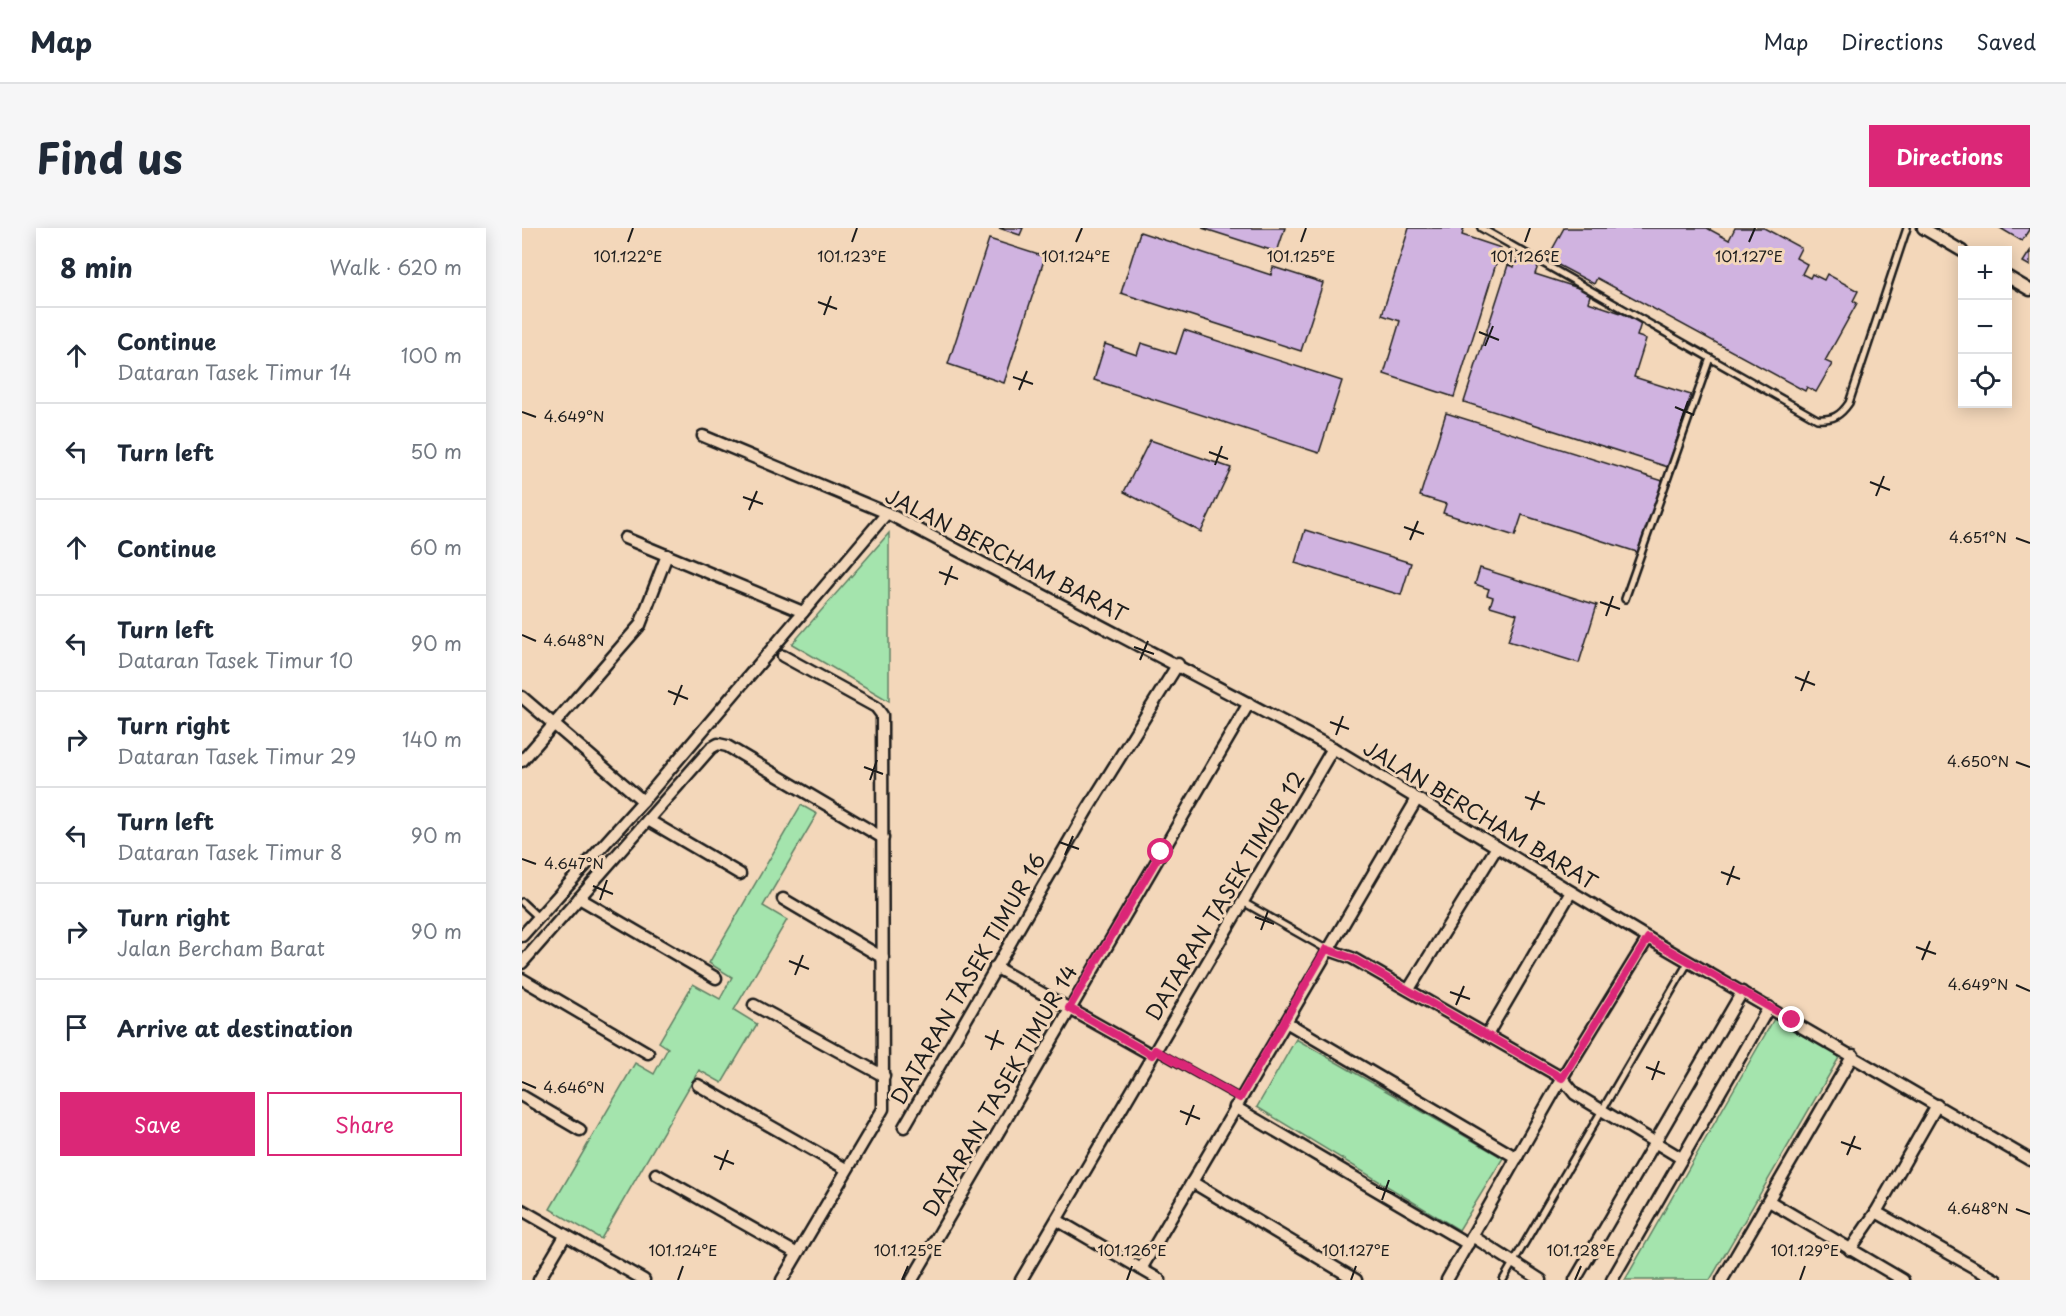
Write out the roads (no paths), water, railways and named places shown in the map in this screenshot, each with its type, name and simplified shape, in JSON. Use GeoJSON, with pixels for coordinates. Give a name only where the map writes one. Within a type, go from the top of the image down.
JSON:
{"type":"FeatureCollection","features":[{"type":"Feature","properties":{"kind":"street"},"geometry":{"type":"LineString","coordinates":[[1923,228],[1958,249]]}},
{"type":"Feature","properties":{"kind":"street"},"geometry":{"type":"LineString","coordinates":[[2012,280],[2030,290]]}},
{"type":"Feature","properties":{"kind":"street","name":"JALAN BERCHAM BARAT"},"geometry":{"type":"LineString","coordinates":[[703,436],[887,513],[1178,664],[1333,748],[1648,938],[1853,1055],[2030,1160]]}},
{"type":"Feature","properties":{"kind":"street"},"geometry":{"type":"LineString","coordinates":[[522,936],[643,801],[887,513]]}},
{"type":"Feature","properties":{"kind":"street"},"geometry":{"type":"LineString","coordinates":[[625,538],[803,612]]}},
{"type":"Feature","properties":{"kind":"street"},"geometry":{"type":"LineString","coordinates":[[522,761],[640,625],[667,555]]}},
{"type":"Feature","properties":{"kind":"street"},"geometry":{"type":"LineString","coordinates":[[782,1280],[883,1109],[884,1076],[881,712],[783,656]]}},
{"type":"Feature","properties":{"kind":"street","name":"DATARAN TASEK TIMUR 16"},"geometry":{"type":"LineString","coordinates":[[904,1127],[1087,810],[1178,664]]}},
{"type":"Feature","properties":{"kind":"street"},"geometry":{"type":"LineString","coordinates":[[522,697],[643,801]]}},
{"type":"Feature","properties":{"kind":"street","name":"DATARAN TASEK TIMUR 14"},"geometry":{"type":"LineString","coordinates":[[912,1280],[1249,703]]}},
{"type":"Feature","properties":{"kind":"street"},"geometry":{"type":"LineString","coordinates":[[522,963],[711,748],[723,744],[883,838]]}},
{"type":"Feature","properties":{"kind":"street","name":"DATARAN TASEK TIMUR 12"},"geometry":{"type":"LineString","coordinates":[[1021,1280],[1333,748]]}},
{"type":"Feature","properties":{"kind":"street"},"geometry":{"type":"LineString","coordinates":[[1141,1269],[1237,1103],[1287,1022],[1326,949],[1417,799]]}},
{"type":"Feature","properties":{"kind":"street"},"geometry":{"type":"LineString","coordinates":[[648,820],[740,874]]}},
{"type":"Feature","properties":{"kind":"street"},"geometry":{"type":"LineString","coordinates":[[1409,989],[1497,847]]}},
{"type":"Feature","properties":{"kind":"street"},"geometry":{"type":"LineString","coordinates":[[1486,1035],[1571,892]]}},
{"type":"Feature","properties":{"kind":"street"},"geometry":{"type":"LineString","coordinates":[[579,898],[716,978]]}},
{"type":"Feature","properties":{"kind":"street"},"geometry":{"type":"LineString","coordinates":[[783,899],[883,958]]}},
{"type":"Feature","properties":{"kind":"street"},"geometry":{"type":"LineString","coordinates":[[1447,1280],[1562,1078],[1648,938]]}},
{"type":"Feature","properties":{"kind":"street"},"geometry":{"type":"LineString","coordinates":[[1326,949],[1352,958],[1409,989],[1562,1078],[1571,1091],[1681,1158]]}},
{"type":"Feature","properties":{"kind":"street"},"geometry":{"type":"LineString","coordinates":[[995,967],[1153,1053]]}},
{"type":"Feature","properties":{"kind":"street"},"geometry":{"type":"LineString","coordinates":[[522,979],[648,1053]]}},
{"type":"Feature","properties":{"kind":"street"},"geometry":{"type":"LineString","coordinates":[[1575,1280],[1656,1144],[1742,992]]}},
{"type":"Feature","properties":{"kind":"street"},"geometry":{"type":"LineString","coordinates":[[754,1005],[884,1076]]}},
{"type":"Feature","properties":{"kind":"street"},"geometry":{"type":"LineString","coordinates":[[1612,1280],[1768,1007]]}},
{"type":"Feature","properties":{"kind":"street"},"geometry":{"type":"LineString","coordinates":[[1287,1022],[1517,1158]]}},
{"type":"Feature","properties":{"kind":"street"},"geometry":{"type":"LineString","coordinates":[[1726,1279],[1853,1055]]}},
{"type":"Feature","properties":{"kind":"street"},"geometry":{"type":"LineString","coordinates":[[698,1085],[846,1169]]}},
{"type":"Feature","properties":{"kind":"street"},"geometry":{"type":"LineString","coordinates":[[522,1096],[580,1130]]}},
{"type":"Feature","properties":{"kind":"street"},"geometry":{"type":"LineString","coordinates":[[1237,1103],[1541,1280]]}},
{"type":"Feature","properties":{"kind":"street"},"geometry":{"type":"LineString","coordinates":[[1850,1250],[1876,1212],[1937,1105]]}},
{"type":"Feature","properties":{"kind":"street"},"geometry":{"type":"LineString","coordinates":[[656,1174],[796,1253]]}},
{"type":"Feature","properties":{"kind":"street"},"geometry":{"type":"LineString","coordinates":[[1192,1182],[1356,1280]]}},
{"type":"Feature","properties":{"kind":"street"},"geometry":{"type":"LineString","coordinates":[[1769,1201],[1903,1280]]}},
{"type":"Feature","properties":{"kind":"street"},"geometry":{"type":"LineString","coordinates":[[522,1210],[644,1280]]}},
{"type":"Feature","properties":{"kind":"street"},"geometry":{"type":"LineString","coordinates":[[1876,1212],[1996,1280]]}},
{"type":"Feature","properties":{"kind":"street"},"geometry":{"type":"LineString","coordinates":[[1057,1220],[1160,1280]]}},
{"type":"Feature","properties":{"kind":"street"},"geometry":{"type":"LineString","coordinates":[[539,1280],[565,1236]]}},
{"type":"Feature","properties":{"kind":"lane"},"geometry":{"type":"LineString","coordinates":[[1481,228],[1817,419],[1837,417],[1849,403],[1906,228]]}},
{"type":"Feature","properties":{"kind":"lane"},"geometry":{"type":"LineString","coordinates":[[1625,599],[1710,358]]}},
{"type":"Feature","properties":{"kind":"lane"},"geometry":{"type":"LineString","coordinates":[[1242,901],[1326,949]]}},
{"type":"Feature","properties":{"kind":"lane"},"geometry":{"type":"LineString","coordinates":[[522,902],[538,917]]}},
{"type":"Feature","properties":{"kind":"lane"},"geometry":{"type":"LineString","coordinates":[[1503,1280],[1689,961]]}},
{"type":"Feature","properties":{"kind":"lane"},"geometry":{"type":"LineString","coordinates":[[1153,1053],[1237,1103]]}}]}
